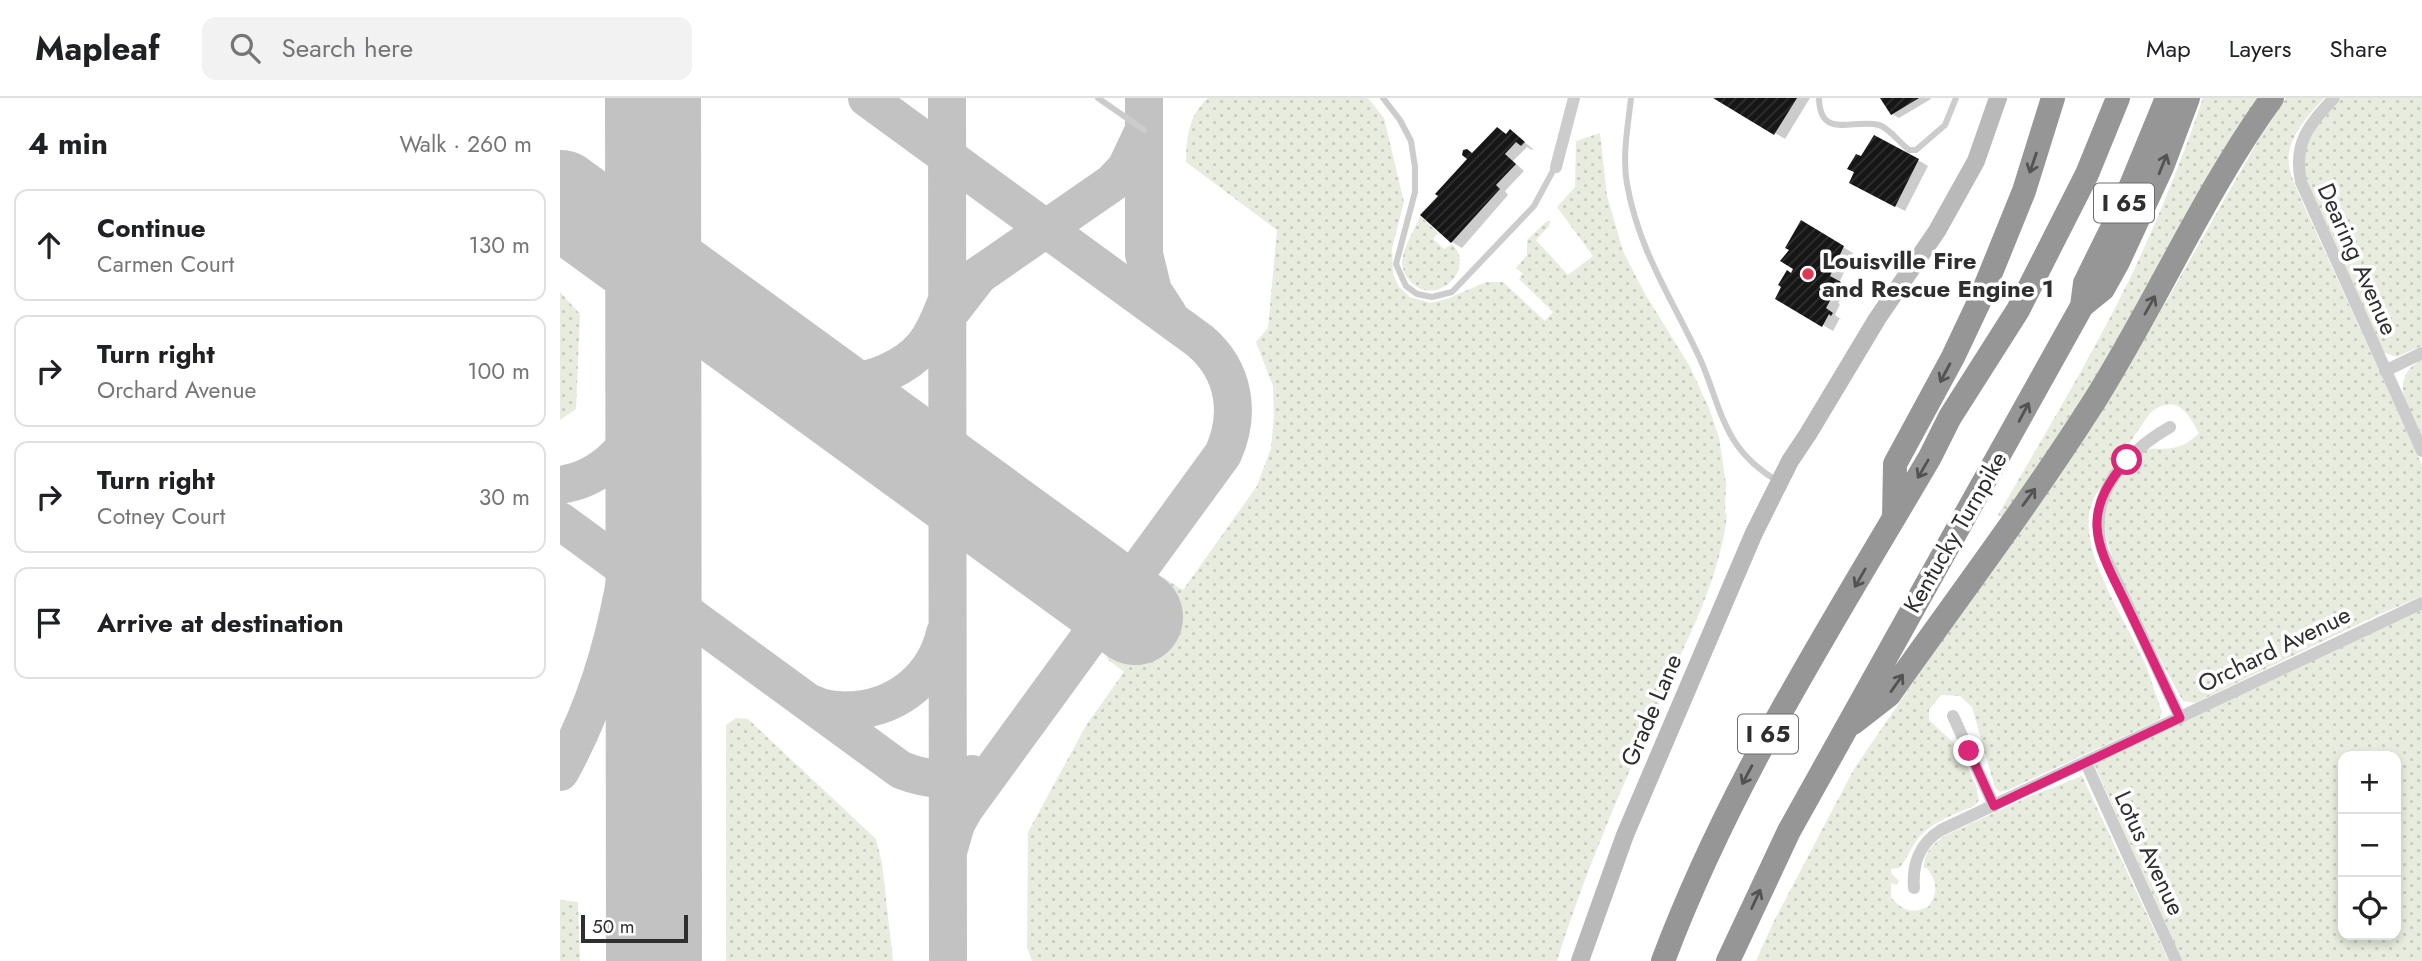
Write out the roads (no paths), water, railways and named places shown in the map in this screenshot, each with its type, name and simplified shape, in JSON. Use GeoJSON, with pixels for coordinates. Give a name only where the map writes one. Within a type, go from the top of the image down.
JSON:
{"type":"FeatureCollection","features":[{"type":"Feature","properties":{"kind":"highway"},"geometry":{"type":"LineString","coordinates":[[1894,519],[1895,464],[1953,357],[1979,302],[2021,200],[2053,98]]}},
{"type":"Feature","properties":{"kind":"highway","name":"I 65"},"geometry":{"type":"LineString","coordinates":[[1663,961],[1730,808],[1774,722],[1894,519],[1950,417],[2018,310],[2087,173],[2118,98]]}},
{"type":"Feature","properties":{"kind":"highway","name":"Kentucky Turnpike"},"geometry":{"type":"LineString","coordinates":[[1728,961],[1789,831],[2082,306],[2085,283],[2120,212],[2167,98]]}},
{"type":"Feature","properties":{"kind":"highway"},"geometry":{"type":"LineString","coordinates":[[2082,306],[2104,289],[2118,262],[2162,167],[2188,98]]}},
{"type":"Feature","properties":{"kind":"highway"},"geometry":{"type":"LineString","coordinates":[[1847,728],[1888,695],[2047,472],[2095,399],[2233,159],[2272,98]]}},
{"type":"Feature","properties":{"kind":"main road","name":"Grade Lane"},"geometry":{"type":"LineString","coordinates":[[1580,961],[1625,835],[1739,564],[1779,482],[1877,320],[1937,231],[1976,161],[1997,98]]}},
{"type":"Feature","properties":{"kind":"street"},"geometry":{"type":"LineString","coordinates":[[1556,167],[1574,98]]}},
{"type":"Feature","properties":{"kind":"street","name":"Dearing Avenue"},"geometry":{"type":"LineString","coordinates":[[2334,98],[2302,139],[2298,159],[2301,182],[2422,451]]}},
{"type":"Feature","properties":{"kind":"street"},"geometry":{"type":"LineString","coordinates":[[2385,371],[2422,353]]}},
{"type":"Feature","properties":{"kind":"street"},"geometry":{"type":"LineString","coordinates":[[2170,427],[2154,436],[2127,460],[2114,476],[2100,505],[2097,524],[2103,552],[2180,718]]}},
{"type":"Feature","properties":{"kind":"street","name":"Orchard Avenue"},"geometry":{"type":"LineString","coordinates":[[1914,888],[1916,862],[1930,837],[2422,603]]}},
{"type":"Feature","properties":{"kind":"street"},"geometry":{"type":"LineString","coordinates":[[1953,716],[1994,806]]}},
{"type":"Feature","properties":{"kind":"street","name":"Lotus Avenue"},"geometry":{"type":"LineString","coordinates":[[2086,763],[2176,961]]}},
{"type":"Feature","properties":{"kind":"lane"},"geometry":{"type":"LineString","coordinates":[[1098,98],[1144,130]]}},
{"type":"Feature","properties":{"kind":"lane"},"geometry":{"type":"LineString","coordinates":[[1383,98],[1411,141],[1415,192],[1396,264],[1406,286],[1417,294],[1432,297],[1452,292],[1534,206],[1556,167]]}},
{"type":"Feature","properties":{"kind":"lane"},"geometry":{"type":"LineString","coordinates":[[1631,98],[1625,152],[1626,180],[1635,224],[1650,262],[1698,354],[1736,444],[1757,469],[1779,482]]}},
{"type":"Feature","properties":{"kind":"lane"},"geometry":{"type":"LineString","coordinates":[[1819,98],[1821,111],[1825,119],[1832,124],[1843,127],[1864,124],[1881,126],[1909,150],[1916,150],[1945,125],[1956,98]]}},
{"type":"Feature","properties":{"kind":"place","name":"Louisville Fire and Rescue Engine 1"},"geometry":{"type":"Point","coordinates":[1808,274]}}]}
